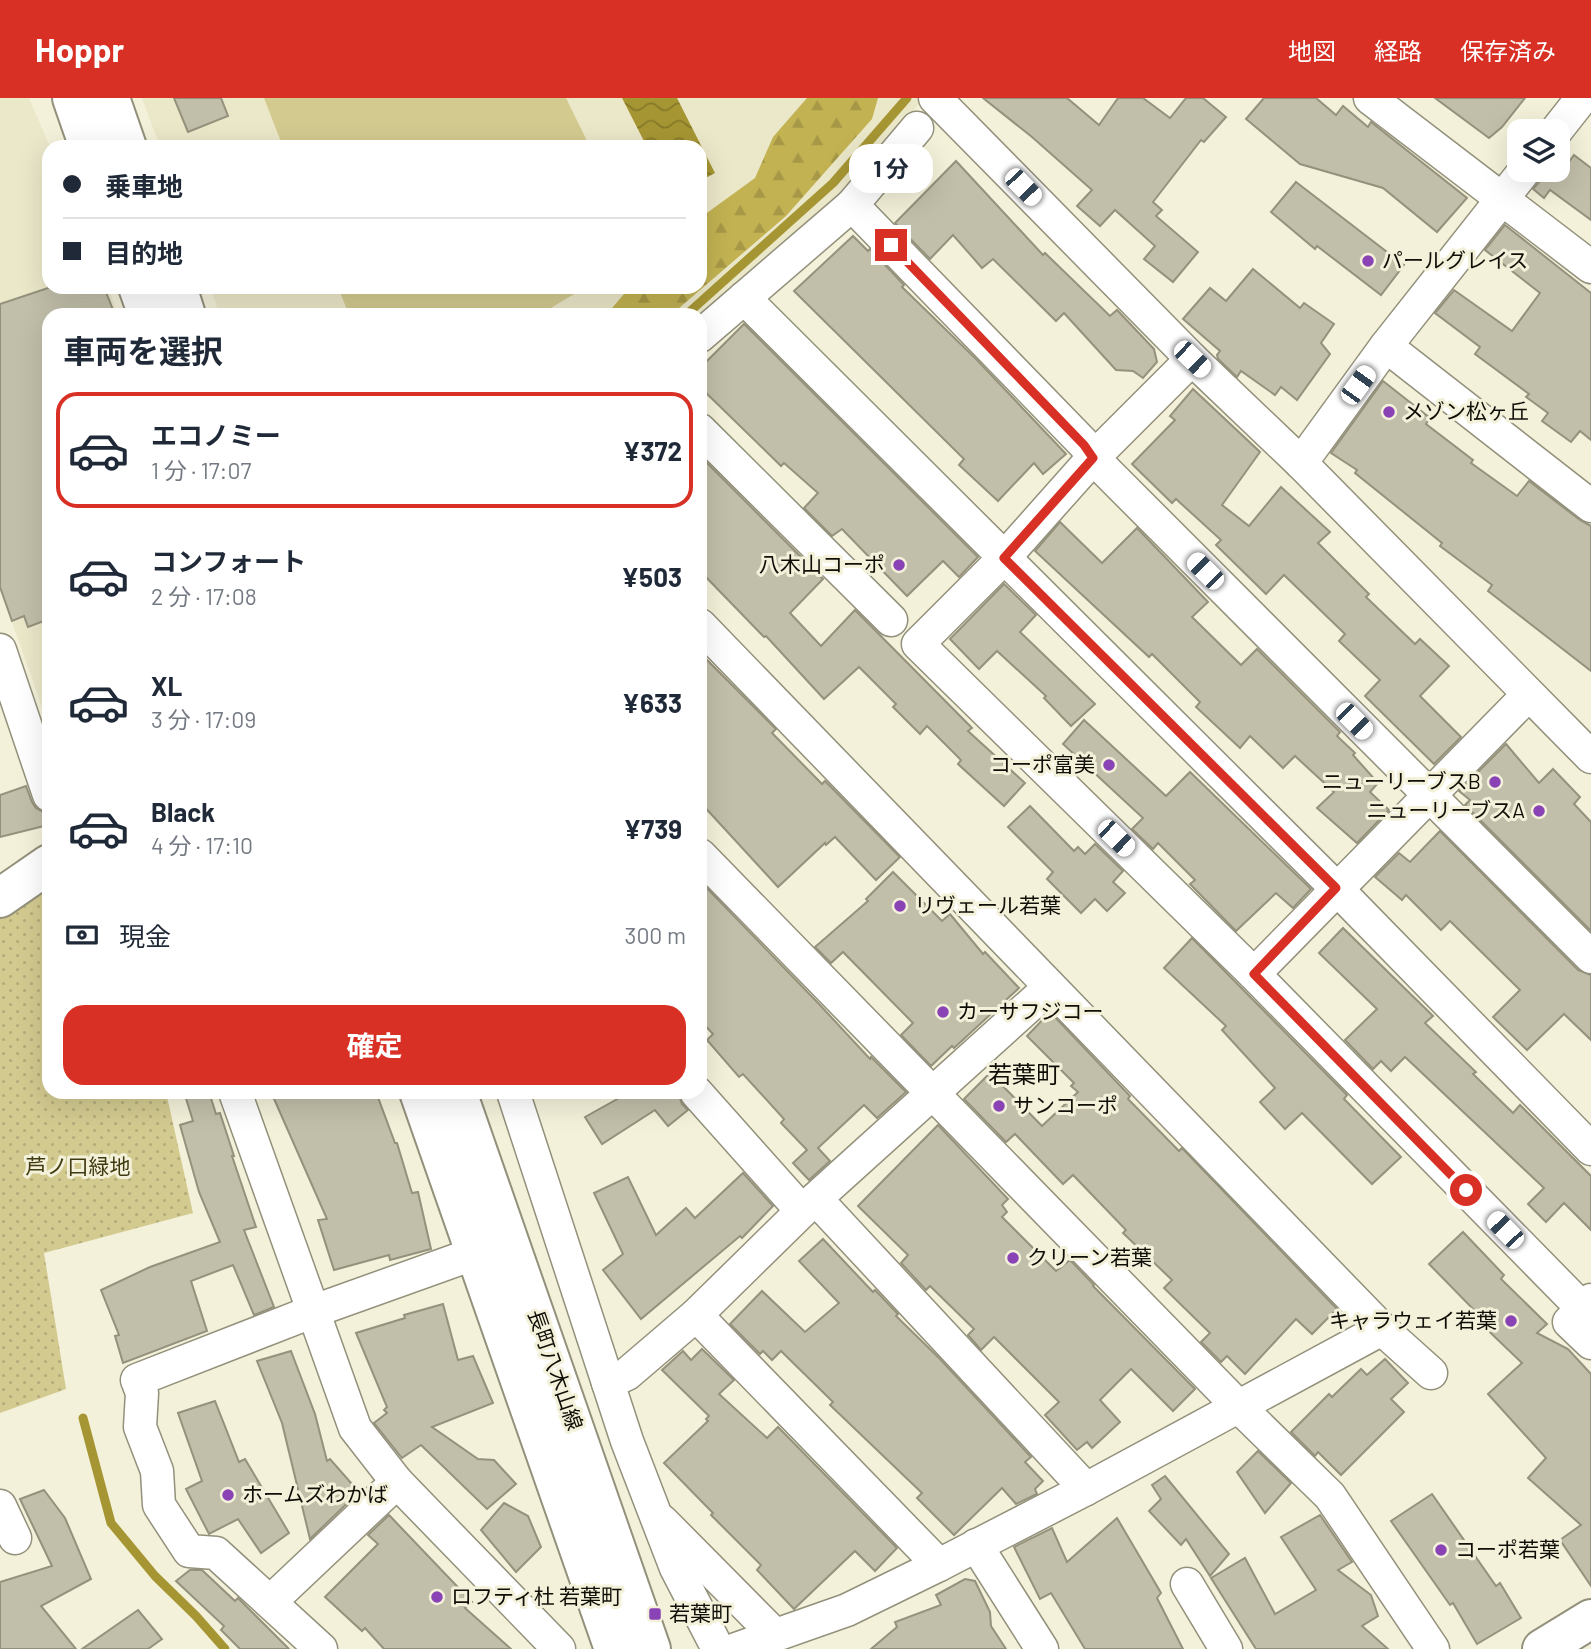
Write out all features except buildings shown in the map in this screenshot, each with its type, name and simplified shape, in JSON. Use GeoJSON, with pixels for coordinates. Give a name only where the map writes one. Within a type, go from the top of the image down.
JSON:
{"type":"FeatureCollection","features":[{"type":"Feature","properties":{"kind":"street"},"geometry":{"type":"LineString","coordinates":[[72,98],[87,140]]}},
{"type":"Feature","properties":{"kind":"street"},"geometry":{"type":"LineString","coordinates":[[110,98],[125,140]]}},
{"type":"Feature","properties":{"kind":"street"},"geometry":{"type":"LineString","coordinates":[[935,98],[1591,757]]}},
{"type":"Feature","properties":{"kind":"street"},"geometry":{"type":"LineString","coordinates":[[1370,98],[1591,267]]}},
{"type":"Feature","properties":{"kind":"street"},"geometry":{"type":"LineString","coordinates":[[1565,119],[1582,98]]}},
{"type":"Feature","properties":{"kind":"street"},"geometry":{"type":"LineString","coordinates":[[707,330],[852,205],[917,128]]}},
{"type":"Feature","properties":{"kind":"street"},"geometry":{"type":"LineString","coordinates":[[1301,463],[1386,346],[1516,182]]}},
{"type":"Feature","properties":{"kind":"street"},"geometry":{"type":"LineString","coordinates":[[852,205],[1084,445],[1093,458],[1591,957]]}},
{"type":"Feature","properties":{"kind":"street"},"geometry":{"type":"LineString","coordinates":[[744,298],[1336,888],[1591,1149]]}},
{"type":"Feature","properties":{"kind":"street"},"geometry":{"type":"LineString","coordinates":[[1386,346],[1591,506]]}},
{"type":"Feature","properties":{"kind":"street"},"geometry":{"type":"LineString","coordinates":[[1192,359],[1093,458],[1004,558],[918,644],[1587,1304],[1569,1322],[1591,1343]]}},
{"type":"Feature","properties":{"kind":"street"},"geometry":{"type":"LineString","coordinates":[[707,437],[891,620]]}},
{"type":"Feature","properties":{"kind":"street"},"geometry":{"type":"LineString","coordinates":[[707,632],[1382,1329],[1432,1373]]}},
{"type":"Feature","properties":{"kind":"street"},"geometry":{"type":"LineString","coordinates":[[0,650],[42,774]]}},
{"type":"Feature","properties":{"kind":"street"},"geometry":{"type":"LineString","coordinates":[[1254,974],[1528,695]]}},
{"type":"Feature","properties":{"kind":"street"},"geometry":{"type":"LineString","coordinates":[[707,862],[1237,1405],[1330,1496],[1433,1649]]}},
{"type":"Feature","properties":{"kind":"street"},"geometry":{"type":"LineString","coordinates":[[0,898],[42,869]]}},
{"type":"Feature","properties":{"kind":"street"},"geometry":{"type":"LineString","coordinates":[[608,1383],[626,1374],[696,1315],[809,1205],[1050,987]]}},
{"type":"Feature","properties":{"kind":"street"},"geometry":{"type":"LineString","coordinates":[[238,1099],[355,1428],[397,1482],[559,1649]]}},
{"type":"Feature","properties":{"kind":"street"},"geometry":{"type":"LineString","coordinates":[[421,1099],[614,1649]]}},
{"type":"Feature","properties":{"kind":"street","name":"長町八木山線"},"geometry":{"type":"LineString","coordinates":[[459,1099],[650,1649]]}},
{"type":"Feature","properties":{"kind":"street"},"geometry":{"type":"LineString","coordinates":[[515,1099],[608,1383],[654,1512],[676,1568],[718,1649]]}},
{"type":"Feature","properties":{"kind":"street"},"geometry":{"type":"LineString","coordinates":[[703,1099],[1086,1489]]}},
{"type":"Feature","properties":{"kind":"street"},"geometry":{"type":"LineString","coordinates":[[321,1649],[216,1553],[189,1551],[159,1505],[157,1471],[140,1427],[142,1393],[137,1380],[314,1311],[476,1253]]}},
{"type":"Feature","properties":{"kind":"street"},"geometry":{"type":"LineString","coordinates":[[696,1315],[939,1565]]}},
{"type":"Feature","properties":{"kind":"street"},"geometry":{"type":"LineString","coordinates":[[736,1649],[848,1610],[939,1565],[1382,1329]]}},
{"type":"Feature","properties":{"kind":"street"},"geometry":{"type":"LineString","coordinates":[[270,1602],[397,1482]]}},
{"type":"Feature","properties":{"kind":"street"},"geometry":{"type":"LineString","coordinates":[[0,1506],[15,1538]]}},
{"type":"Feature","properties":{"kind":"street"},"geometry":{"type":"LineString","coordinates":[[654,1512],[775,1635]]}},
{"type":"Feature","properties":{"kind":"street"},"geometry":{"type":"LineString","coordinates":[[976,1545],[1042,1649]]}},
{"type":"Feature","properties":{"kind":"street"},"geometry":{"type":"LineString","coordinates":[[1187,1584],[1226,1649]]}},
{"type":"Feature","properties":{"kind":"street"},"geometry":{"type":"LineString","coordinates":[[1542,1649],[1587,1631]]}},
{"type":"Feature","properties":{"kind":"shaded area"},"geometry":{"type":"Polygon","coordinates":[[[0,98],[29,98],[47,140],[42,140],[42,294],[110,294],[116,308],[42,308],[42,707],[0,588],[0,98]]]}},
{"type":"Feature","properties":{"kind":"shaded area"},"geometry":{"type":"Polygon","coordinates":[[[142,98],[924,98],[837,199],[707,312],[707,308],[218,308],[212,294],[707,294],[707,140],[157,140],[142,98]]]}},
{"type":"Feature","properties":{"kind":"green space"},"geometry":{"type":"Polygon","coordinates":[[[264,98],[566,98],[587,140],[280,140],[264,98]]]}},
{"type":"Feature","properties":{"kind":"green space"},"geometry":{"type":"Polygon","coordinates":[[[807,98],[878,98],[872,119],[786,216],[707,284],[707,213],[755,178],[773,137],[807,98]]]}},
{"type":"Feature","properties":{"kind":"green space"},"geometry":{"type":"Polygon","coordinates":[[[341,294],[574,294],[551,308],[346,308],[341,294]]]}},
{"type":"Feature","properties":{"kind":"green space"},"geometry":{"type":"Polygon","coordinates":[[[624,294],[695,294],[679,308],[612,308],[624,294]]]}},
{"type":"Feature","properties":{"kind":"green space","name":"芦ノ口緑地"},"geometry":{"type":"Polygon","coordinates":[[[42,878],[42,1099],[168,1099],[193,1213],[44,1253],[66,1389],[0,1413],[0,905],[42,878]]]}},
{"type":"Feature","properties":{"kind":"water"},"geometry":{"type":"Polygon","coordinates":[[[622,98],[677,98],[698,140],[643,140],[622,98]]]}},
{"type":"Feature","properties":{"kind":"water"},"geometry":{"type":"Polygon","coordinates":[[[707,157],[715,173],[707,177],[707,157]]]}},
{"type":"Feature","properties":{"kind":"waterway"},"geometry":{"type":"LineString","coordinates":[[694,308],[833,183],[907,98]]}},
{"type":"Feature","properties":{"kind":"waterway"},"geometry":{"type":"LineString","coordinates":[[83,1418],[111,1523],[155,1576],[225,1649]]}},
{"type":"Feature","properties":{"kind":"place","name":"パールグレイス"},"geometry":{"type":"Point","coordinates":[1368,261]}},
{"type":"Feature","properties":{"kind":"place","name":"メゾン松ヶ丘"},"geometry":{"type":"Point","coordinates":[1389,412]}},
{"type":"Feature","properties":{"kind":"place","name":"八木山コーポ"},"geometry":{"type":"Point","coordinates":[899,565]}},
{"type":"Feature","properties":{"kind":"place","name":"コーポ富美"},"geometry":{"type":"Point","coordinates":[1109,765]}},
{"type":"Feature","properties":{"kind":"place","name":"ニューリーブスB"},"geometry":{"type":"Point","coordinates":[1495,782]}},
{"type":"Feature","properties":{"kind":"place","name":"ニューリーブスA"},"geometry":{"type":"Point","coordinates":[1539,811]}},
{"type":"Feature","properties":{"kind":"place","name":"リヴェール若葉"},"geometry":{"type":"Point","coordinates":[900,906]}},
{"type":"Feature","properties":{"kind":"place","name":"カーサフジコー"},"geometry":{"type":"Point","coordinates":[943,1012]}},
{"type":"Feature","properties":{"kind":"place","name":"サンコーポ"},"geometry":{"type":"Point","coordinates":[999,1106]}},
{"type":"Feature","properties":{"kind":"place","name":"クリーン若葉"},"geometry":{"type":"Point","coordinates":[1013,1258]}},
{"type":"Feature","properties":{"kind":"place","name":"キャラウェイ若葉"},"geometry":{"type":"Point","coordinates":[1511,1321]}},
{"type":"Feature","properties":{"kind":"place","name":"ホームズわかば"},"geometry":{"type":"Point","coordinates":[228,1495]}},
{"type":"Feature","properties":{"kind":"place","name":"コーポ若葉"},"geometry":{"type":"Point","coordinates":[1441,1550]}},
{"type":"Feature","properties":{"kind":"place","name":"ロフティ杜 若葉町"},"geometry":{"type":"Point","coordinates":[437,1597]}},
{"type":"Feature","properties":{"kind":"place","name":"若葉町"},"geometry":{"type":"Point","coordinates":[655,1614]}},
{"type":"Feature","properties":{"kind":"district","name":"若葉町"},"geometry":{"type":"Point","coordinates":[1024,1075]}},
{"type":"Feature","properties":{"kind":"route"},"geometry":{"type":"LineString","coordinates":[[891,245],[1084,445],[1093,458],[1004,558],[1336,888],[1254,974],[1466,1190]]}}]}
